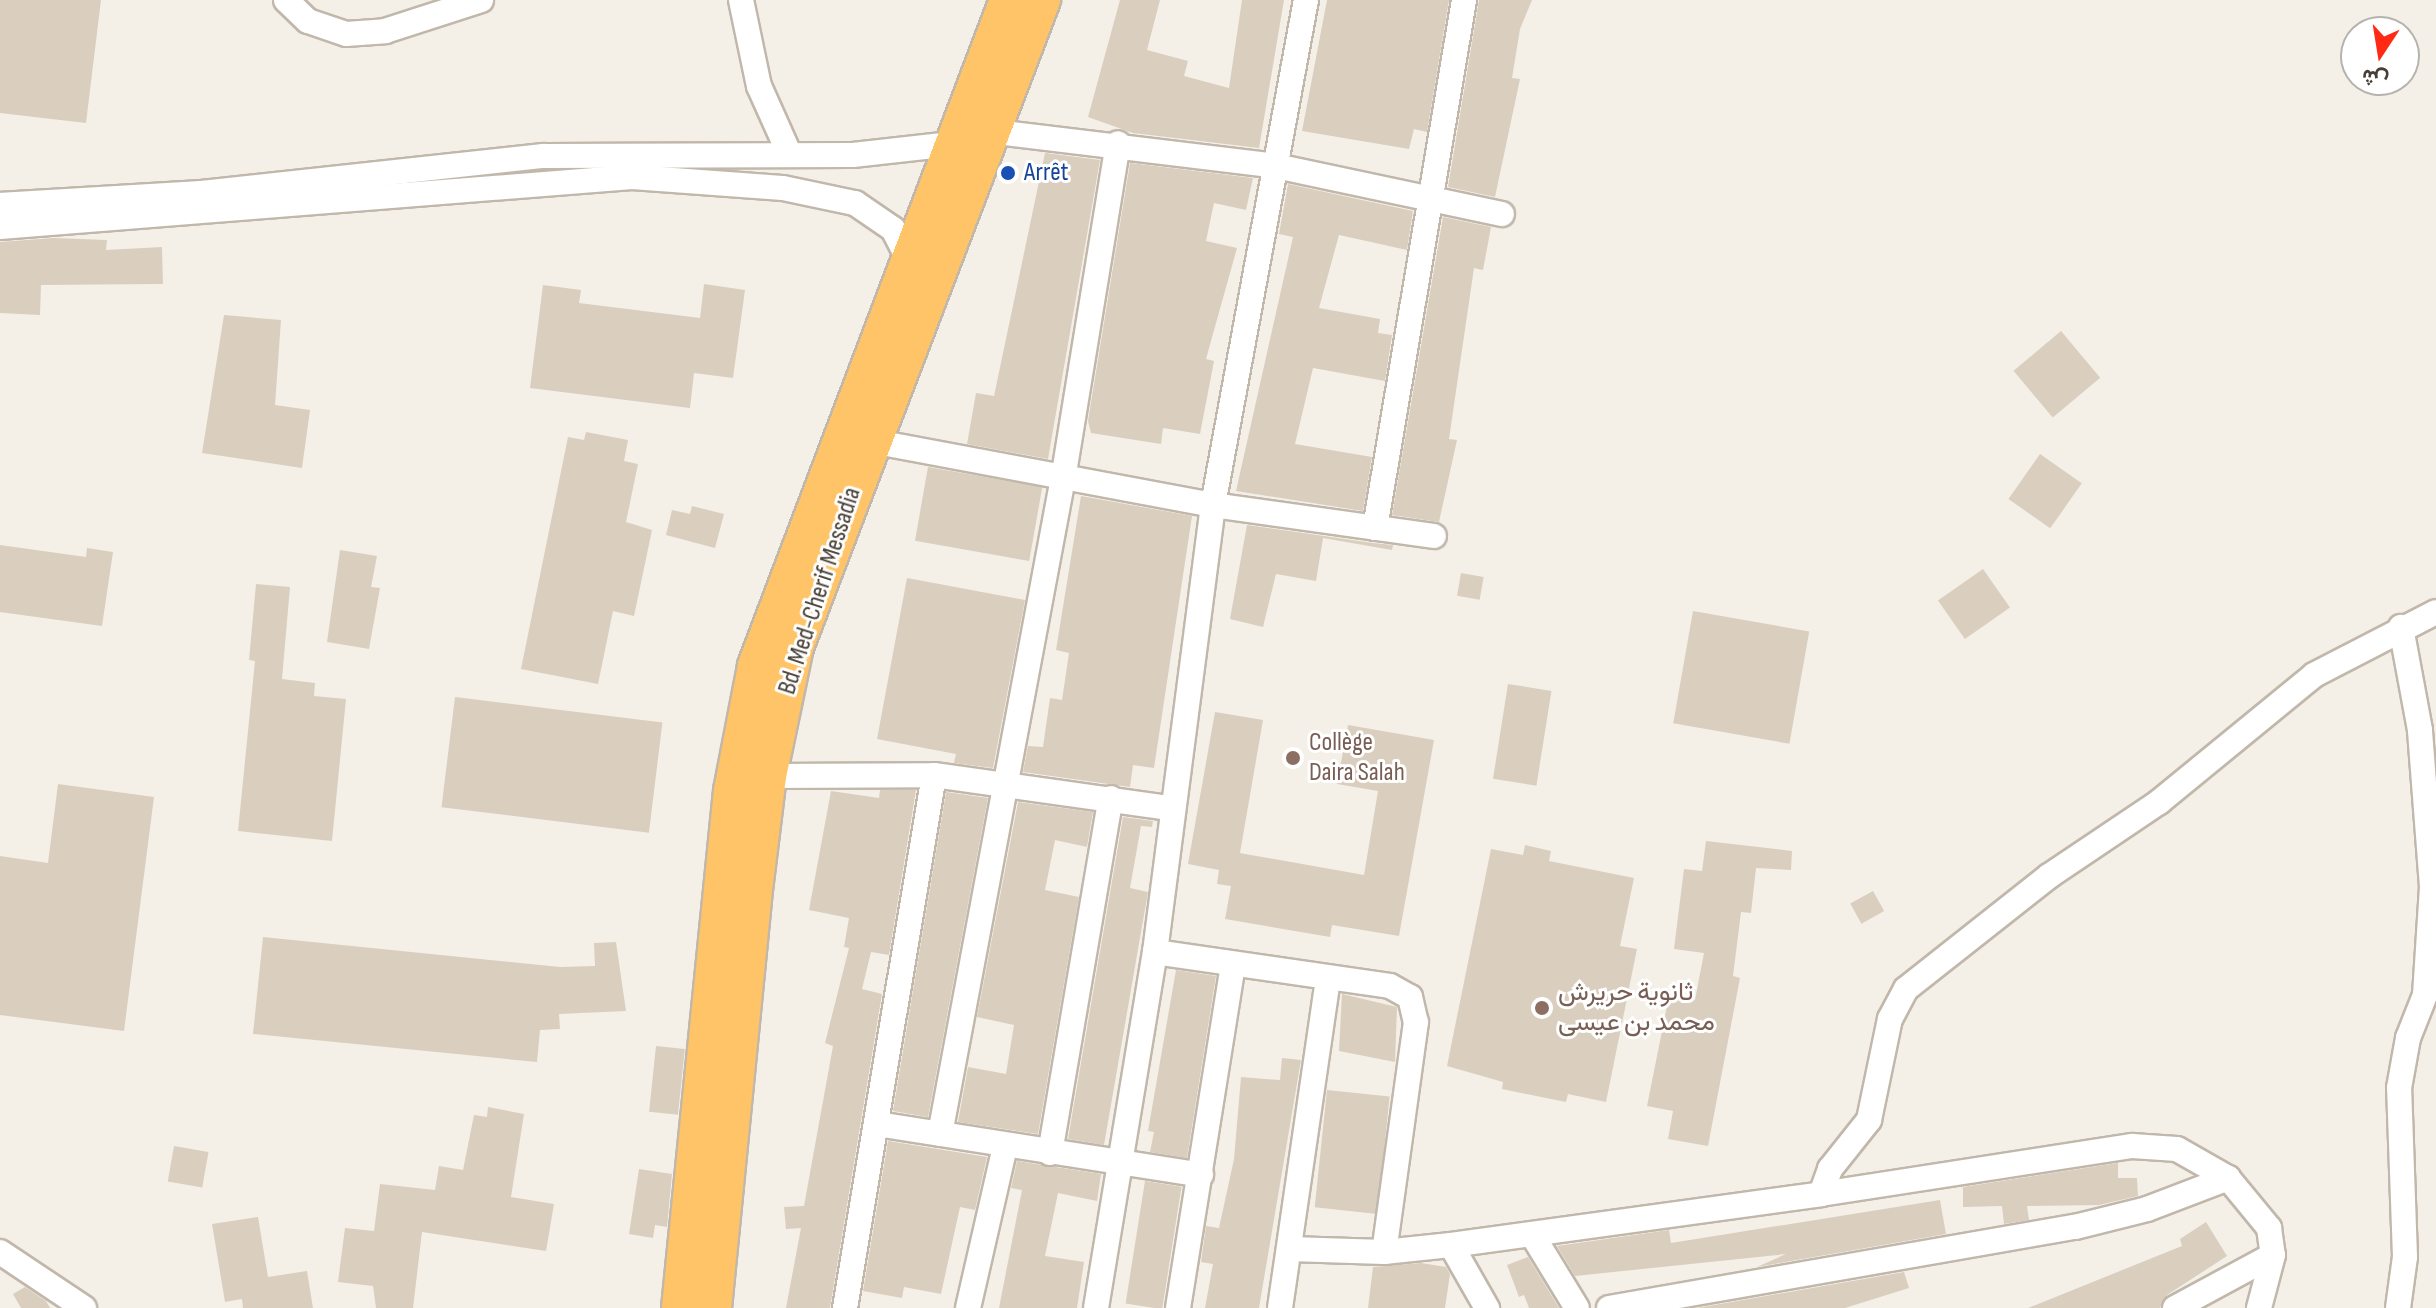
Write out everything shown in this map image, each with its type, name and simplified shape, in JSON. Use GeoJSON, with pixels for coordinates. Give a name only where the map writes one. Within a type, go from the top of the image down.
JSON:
{"type":"FeatureCollection","features":[{"type":"Feature","properties":{"kind":"highway","name":"Bd. Med-Cherif Messadia"},"geometry":{"type":"LineString","coordinates":[[713,1308],[768,776],[795,647],[871,441],[1008,0]]}},
{"type":"Feature","properties":{"kind":"highway","name":"Bd. Med-Cherif Messadia"},"geometry":{"type":"LineString","coordinates":[[680,1308],[732,791],[756,666],[909,260],[966,133],[1042,0]]}},
{"type":"Feature","properties":{"kind":"street"},"geometry":{"type":"LineString","coordinates":[[286,0],[308,21],[354,34],[385,31],[481,0]]}},
{"type":"Feature","properties":{"kind":"street"},"geometry":{"type":"LineString","coordinates":[[741,0],[759,86],[789,153]]}},
{"type":"Feature","properties":{"kind":"street"},"geometry":{"type":"LineString","coordinates":[[1096,1308],[1155,952],[1170,808],[1213,505],[1271,165],[1306,0]]}},
{"type":"Feature","properties":{"kind":"street"},"geometry":{"type":"LineString","coordinates":[[1375,528],[1427,198],[1464,0]]}},
{"type":"Feature","properties":{"kind":"street"},"geometry":{"type":"LineString","coordinates":[[0,205],[202,193],[543,156],[853,155],[966,133],[1118,143],[1271,165],[1502,214]]}},
{"type":"Feature","properties":{"kind":"street"},"geometry":{"type":"LineString","coordinates":[[940,1134],[1064,473],[1118,143]]}},
{"type":"Feature","properties":{"kind":"street"},"geometry":{"type":"LineString","coordinates":[[0,227],[632,177],[783,188],[855,203],[893,229],[909,260]]}},
{"type":"Feature","properties":{"kind":"street"},"geometry":{"type":"LineString","coordinates":[[871,441],[1064,473],[1213,505],[1434,536]]}},
{"type":"Feature","properties":{"kind":"street"},"geometry":{"type":"LineString","coordinates":[[1821,1194],[1830,1169],[1869,1120],[1890,1019],[1906,989],[2049,876],[2159,802],[2314,675],[2401,627],[2436,612]]}},
{"type":"Feature","properties":{"kind":"street"},"geometry":{"type":"LineString","coordinates":[[2398,1308],[2405,1257],[2399,1088],[2408,1038],[2425,995],[2432,887],[2420,730],[2401,627]]}},
{"type":"Feature","properties":{"kind":"street"},"geometry":{"type":"LineString","coordinates":[[768,776],[934,775],[1006,781],[1170,808]]}},
{"type":"Feature","properties":{"kind":"street"},"geometry":{"type":"LineString","coordinates":[[845,1308],[934,775]]}},
{"type":"Feature","properties":{"kind":"street"},"geometry":{"type":"LineString","coordinates":[[1050,1153],[1111,798]]}},
{"type":"Feature","properties":{"kind":"street"},"geometry":{"type":"LineString","coordinates":[[1155,952],[1402,990],[1415,1013],[1384,1252]]}},
{"type":"Feature","properties":{"kind":"street"},"geometry":{"type":"LineString","coordinates":[[1178,1308],[1233,964]]}},
{"type":"Feature","properties":{"kind":"street"},"geometry":{"type":"LineString","coordinates":[[1280,1308],[1328,977]]}},
{"type":"Feature","properties":{"kind":"street"},"geometry":{"type":"LineString","coordinates":[[877,1124],[1005,1147],[1201,1175]]}},
{"type":"Feature","properties":{"kind":"street"},"geometry":{"type":"LineString","coordinates":[[1290,1249],[1384,1252],[1533,1236],[2132,1146],[2177,1149],[2228,1178],[2269,1228],[2273,1255],[2259,1308]]}},
{"type":"Feature","properties":{"kind":"street"},"geometry":{"type":"LineString","coordinates":[[968,1308],[1005,1147]]}},
{"type":"Feature","properties":{"kind":"street"},"geometry":{"type":"LineString","coordinates":[[1609,1308],[2075,1227],[2147,1209],[2228,1178]]}},
{"type":"Feature","properties":{"kind":"street"},"geometry":{"type":"LineString","coordinates":[[1533,1236],[1577,1308]]}},
{"type":"Feature","properties":{"kind":"street"},"geometry":{"type":"LineString","coordinates":[[1451,1245],[1487,1308]]}},
{"type":"Feature","properties":{"kind":"street"},"geometry":{"type":"LineString","coordinates":[[0,1252],[84,1308]]}},
{"type":"Feature","properties":{"kind":"street"},"geometry":{"type":"LineString","coordinates":[[2175,1308],[2273,1255]]}},
{"type":"Feature","properties":{"kind":"building"},"geometry":{"type":"Polygon","coordinates":[[[0,0],[101,0],[86,123],[0,113],[0,0]]]}},
{"type":"Feature","properties":{"kind":"building"},"geometry":{"type":"Polygon","coordinates":[[[1120,0],[1160,0],[1147,50],[1188,61],[1184,76],[1229,88],[1242,0],[1284,0],[1259,148],[1133,133],[1088,117],[1120,0]]]}},
{"type":"Feature","properties":{"kind":"building"},"geometry":{"type":"Polygon","coordinates":[[[1327,0],[1449,0],[1427,132],[1414,129],[1409,149],[1302,131],[1327,0]]]}},
{"type":"Feature","properties":{"kind":"building"},"geometry":{"type":"Polygon","coordinates":[[[1479,0],[1532,0],[1520,29],[1512,78],[1520,79],[1495,197],[1448,187],[1479,0]]]}},
{"type":"Feature","properties":{"kind":"building"},"geometry":{"type":"Polygon","coordinates":[[[1045,153],[1100,160],[1048,459],[967,444],[976,393],[994,396],[1045,153]]]}},
{"type":"Feature","properties":{"kind":"building"},"geometry":{"type":"Polygon","coordinates":[[[1130,163],[1253,178],[1246,210],[1214,203],[1206,241],[1237,248],[1206,359],[1214,361],[1200,434],[1163,428],[1161,444],[1091,433],[1088,421],[1130,163]]]}},
{"type":"Feature","properties":{"kind":"building"},"geometry":{"type":"Polygon","coordinates":[[[1288,184],[1413,211],[1407,250],[1339,235],[1319,308],[1380,319],[1378,333],[1392,335],[1385,381],[1313,368],[1295,444],[1372,457],[1363,511],[1236,491],[1293,237],[1279,234],[1288,184]]]}},
{"type":"Feature","properties":{"kind":"building"},"geometry":{"type":"Polygon","coordinates":[[[1443,217],[1491,227],[1483,270],[1474,268],[1449,439],[1457,440],[1439,522],[1392,515],[1443,217]]]}},
{"type":"Feature","properties":{"kind":"building"},"geometry":{"type":"Polygon","coordinates":[[[53,238],[107,240],[106,250],[162,247],[163,284],[41,285],[40,315],[0,313],[0,242],[53,238]]]}},
{"type":"Feature","properties":{"kind":"building"},"geometry":{"type":"Polygon","coordinates":[[[704,284],[745,290],[733,378],[694,373],[690,408],[530,388],[543,285],[581,290],[579,303],[700,318],[704,284]]]}},
{"type":"Feature","properties":{"kind":"building"},"geometry":{"type":"Polygon","coordinates":[[[224,315],[281,320],[275,405],[310,410],[302,468],[202,453],[224,315]]]}},
{"type":"Feature","properties":{"kind":"building"},"geometry":{"type":"Polygon","coordinates":[[[2061,331],[2100,378],[2053,418],[2014,371],[2061,331]]]}},
{"type":"Feature","properties":{"kind":"building"},"geometry":{"type":"Polygon","coordinates":[[[586,432],[628,440],[624,461],[638,464],[626,522],[652,530],[634,616],[613,611],[598,684],[521,669],[568,437],[584,440],[586,432]]]}},
{"type":"Feature","properties":{"kind":"building"},"geometry":{"type":"Polygon","coordinates":[[[2040,454],[2082,483],[2050,528],[2008,499],[2040,454]]]}},
{"type":"Feature","properties":{"kind":"building"},"geometry":{"type":"Polygon","coordinates":[[[928,467],[1042,487],[1029,561],[915,541],[928,467]]]}},
{"type":"Feature","properties":{"kind":"building"},"geometry":{"type":"Polygon","coordinates":[[[1081,496],[1192,516],[1154,768],[1133,765],[1130,787],[1023,772],[1028,746],[1043,747],[1050,698],[1062,700],[1069,653],[1056,650],[1081,496]]]}},
{"type":"Feature","properties":{"kind":"building"},"geometry":{"type":"Polygon","coordinates":[[[692,506],[724,514],[715,548],[666,535],[672,510],[690,514],[692,506]]]}},
{"type":"Feature","properties":{"kind":"building"},"geometry":{"type":"Polygon","coordinates":[[[1247,525],[1393,545],[1392,550],[1323,538],[1316,581],[1276,574],[1263,627],[1230,619],[1247,525]]]}},
{"type":"Feature","properties":{"kind":"building"},"geometry":{"type":"Polygon","coordinates":[[[0,545],[86,557],[87,548],[113,552],[102,626],[0,612],[0,545]]]}},
{"type":"Feature","properties":{"kind":"building"},"geometry":{"type":"Polygon","coordinates":[[[340,550],[377,556],[371,587],[380,588],[369,649],[327,642],[340,550]]]}},
{"type":"Feature","properties":{"kind":"building"},"geometry":{"type":"Polygon","coordinates":[[[1983,569],[2010,608],[1965,639],[1938,601],[1983,569]]]}},
{"type":"Feature","properties":{"kind":"building"},"geometry":{"type":"Polygon","coordinates":[[[1461,573],[1484,577],[1480,600],[1457,596],[1461,573]]]}},
{"type":"Feature","properties":{"kind":"building"},"geometry":{"type":"Polygon","coordinates":[[[907,578],[1025,600],[993,768],[954,763],[956,754],[877,739],[907,578]]]}},
{"type":"Feature","properties":{"kind":"building"},"geometry":{"type":"Polygon","coordinates":[[[256,584],[290,587],[282,679],[315,683],[314,696],[346,699],[332,841],[238,831],[255,661],[249,660],[256,584]]]}},
{"type":"Feature","properties":{"kind":"building"},"geometry":{"type":"Polygon","coordinates":[[[1693,611],[1809,631],[1789,744],[1673,723],[1693,611]]]}},
{"type":"Feature","properties":{"kind":"building"},"geometry":{"type":"Polygon","coordinates":[[[1508,684],[1551,691],[1536,786],[1493,779],[1508,684]]]}},
{"type":"Feature","properties":{"kind":"building"},"geometry":{"type":"Polygon","coordinates":[[[455,697],[662,722],[649,833],[441,807],[455,697]]]}},
{"type":"Feature","properties":{"kind":"building"},"geometry":{"type":"Polygon","coordinates":[[[1215,712],[1263,720],[1240,853],[1364,875],[1378,791],[1337,784],[1348,725],[1434,740],[1399,936],[1332,925],[1330,937],[1225,919],[1231,886],[1217,884],[1219,870],[1188,864],[1215,712]]]}},
{"type":"Feature","properties":{"kind":"building"},"geometry":{"type":"Polygon","coordinates":[[[58,784],[154,797],[124,1031],[0,1015],[0,856],[48,863],[58,784]]]}},
{"type":"Feature","properties":{"kind":"building"},"geometry":{"type":"Polygon","coordinates":[[[880,790],[916,790],[889,955],[871,952],[862,989],[882,994],[830,1308],[786,1308],[801,1228],[786,1229],[784,1207],[804,1206],[833,1046],[825,1043],[849,948],[844,947],[849,918],[809,910],[831,791],[879,798],[880,790]]]}},
{"type":"Feature","properties":{"kind":"building"},"geometry":{"type":"Polygon","coordinates":[[[946,792],[988,798],[928,1117],[893,1111],[946,792]]]}},
{"type":"Feature","properties":{"kind":"building"},"geometry":{"type":"Polygon","coordinates":[[[1018,802],[1093,812],[1087,847],[1055,840],[1045,890],[1079,897],[1038,1134],[958,1122],[968,1067],[1006,1074],[1014,1025],[977,1017],[1018,802]]]}},
{"type":"Feature","properties":{"kind":"building"},"geometry":{"type":"Polygon","coordinates":[[[1123,817],[1153,821],[1152,827],[1141,826],[1130,888],[1148,892],[1104,1145],[1068,1139],[1123,817]]]}},
{"type":"Feature","properties":{"kind":"building"},"geometry":{"type":"Polygon","coordinates":[[[1706,841],[1792,851],[1791,870],[1756,868],[1751,913],[1741,912],[1733,976],[1740,978],[1708,1146],[1668,1139],[1673,1111],[1647,1106],[1669,996],[1695,1000],[1704,953],[1674,949],[1684,869],[1702,871],[1706,841]]]}},
{"type":"Feature","properties":{"kind":"building","name":"ثانوية حريرش محمد بن عيسى"},"geometry":{"type":"Polygon","coordinates":[[[1525,845],[1551,851],[1549,861],[1634,878],[1620,946],[1637,949],[1606,1102],[1568,1094],[1566,1102],[1502,1089],[1503,1082],[1447,1066],[1491,849],[1523,855],[1525,845]]]}},
{"type":"Feature","properties":{"kind":"building"},"geometry":{"type":"Polygon","coordinates":[[[1873,891],[1884,911],[1861,924],[1850,904],[1873,891]]]}},
{"type":"Feature","properties":{"kind":"building"},"geometry":{"type":"Polygon","coordinates":[[[263,937],[560,967],[595,966],[594,943],[616,942],[626,1011],[559,1014],[560,1029],[540,1030],[537,1062],[253,1034],[263,937]]]}},
{"type":"Feature","properties":{"kind":"building"},"geometry":{"type":"Polygon","coordinates":[[[1176,970],[1216,976],[1187,1158],[1150,1152],[1154,1132],[1148,1131],[1176,970]]]}},
{"type":"Feature","properties":{"kind":"building"},"geometry":{"type":"Polygon","coordinates":[[[1342,994],[1397,1007],[1395,1062],[1339,1051],[1342,994]]]}},
{"type":"Feature","properties":{"kind":"building"},"geometry":{"type":"Polygon","coordinates":[[[656,1046],[685,1049],[678,1115],[649,1112],[656,1046]]]}},
{"type":"Feature","properties":{"kind":"building"},"geometry":{"type":"Polygon","coordinates":[[[1282,1058],[1301,1060],[1259,1308],[1205,1308],[1213,1264],[1201,1262],[1206,1226],[1219,1228],[1234,1159],[1241,1077],[1280,1080],[1282,1058]]]}},
{"type":"Feature","properties":{"kind":"building"},"geometry":{"type":"Polygon","coordinates":[[[1327,1090],[1390,1097],[1377,1214],[1315,1207],[1327,1090]]]}},
{"type":"Feature","properties":{"kind":"building"},"geometry":{"type":"Polygon","coordinates":[[[488,1107],[524,1114],[511,1197],[554,1204],[546,1251],[422,1232],[413,1308],[376,1308],[373,1286],[338,1282],[345,1228],[374,1231],[380,1184],[435,1190],[439,1166],[463,1170],[474,1115],[487,1117],[488,1107]]]}},
{"type":"Feature","properties":{"kind":"building"},"geometry":{"type":"Polygon","coordinates":[[[888,1141],[987,1157],[975,1210],[960,1207],[941,1294],[904,1287],[902,1298],[863,1291],[888,1141]]]}},
{"type":"Feature","properties":{"kind":"building"},"geometry":{"type":"Polygon","coordinates":[[[174,1146],[208,1152],[202,1188],[168,1181],[174,1146]]]}},
{"type":"Feature","properties":{"kind":"building"},"geometry":{"type":"Polygon","coordinates":[[[1017,1161],[1101,1174],[1097,1201],[1058,1193],[1045,1256],[1084,1262],[1077,1308],[999,1308],[1022,1190],[1011,1188],[1017,1161]]]}},
{"type":"Feature","properties":{"kind":"building"},"geometry":{"type":"Polygon","coordinates":[[[2118,1163],[2118,1178],[2137,1178],[2138,1196],[2099,1205],[2027,1206],[2029,1220],[2004,1224],[2002,1206],[1963,1207],[1963,1187],[2118,1163]]]}},
{"type":"Feature","properties":{"kind":"building"},"geometry":{"type":"Polygon","coordinates":[[[639,1169],[672,1174],[667,1227],[655,1225],[653,1238],[629,1234],[639,1169]]]}},
{"type":"Feature","properties":{"kind":"building"},"geometry":{"type":"Polygon","coordinates":[[[1145,1181],[1182,1187],[1162,1308],[1126,1303],[1145,1181]]]}},
{"type":"Feature","properties":{"kind":"building"},"geometry":{"type":"Polygon","coordinates":[[[1940,1200],[1946,1234],[1757,1267],[1786,1254],[1575,1276],[1557,1246],[1669,1230],[1671,1243],[1940,1200]]]}},
{"type":"Feature","properties":{"kind":"building"},"geometry":{"type":"Polygon","coordinates":[[[258,1217],[268,1277],[307,1271],[313,1308],[243,1308],[242,1299],[225,1302],[212,1224],[258,1217]]]}},
{"type":"Feature","properties":{"kind":"building"},"geometry":{"type":"Polygon","coordinates":[[[2206,1222],[2227,1256],[2167,1295],[2160,1308],[2028,1308],[2182,1246],[2180,1239],[2206,1222]]]}},
{"type":"Feature","properties":{"kind":"building"},"geometry":{"type":"Polygon","coordinates":[[[1528,1257],[1559,1308],[1529,1308],[1524,1295],[1519,1297],[1507,1265],[1528,1257]]]}},
{"type":"Feature","properties":{"kind":"building"},"geometry":{"type":"Polygon","coordinates":[[[1421,1263],[1446,1267],[1450,1274],[1445,1308],[1368,1308],[1373,1267],[1421,1263]]]}},
{"type":"Feature","properties":{"kind":"building"},"geometry":{"type":"Polygon","coordinates":[[[1904,1272],[1909,1288],[1845,1308],[1697,1308],[1904,1272]]]}},
{"type":"Feature","properties":{"kind":"building"},"geometry":{"type":"Polygon","coordinates":[[[25,1287],[46,1301],[50,1308],[21,1308],[13,1294],[25,1287]]]}},
{"type":"Feature","properties":{"kind":"place","name":"Arrêt"},"geometry":{"type":"Point","coordinates":[1008,173]}},
{"type":"Feature","properties":{"kind":"place","name":"Collège Daira Salah"},"geometry":{"type":"Point","coordinates":[1293,758]}},
{"type":"Feature","properties":{"kind":"place","name":"ثانوية حريرش محمد بن عيسى"},"geometry":{"type":"Point","coordinates":[1542,1008]}}]}
